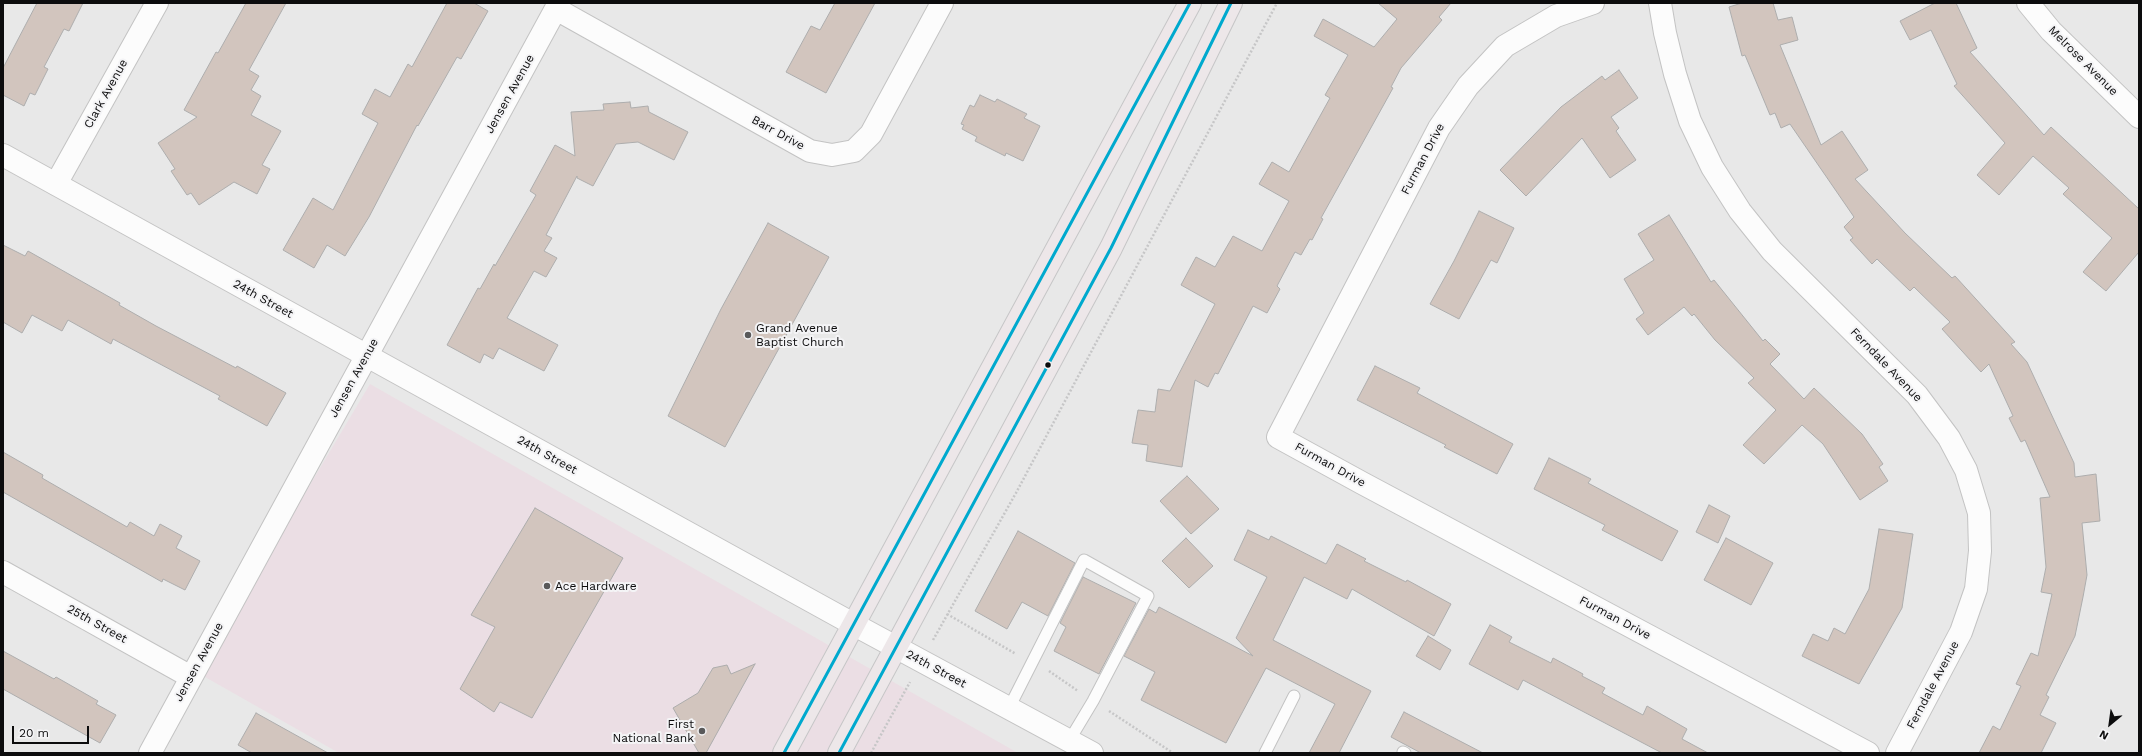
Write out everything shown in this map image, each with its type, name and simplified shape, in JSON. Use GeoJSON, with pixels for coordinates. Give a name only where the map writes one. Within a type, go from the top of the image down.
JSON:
{"type":"FeatureCollection","features":[{"type":"Feature","properties":{"kind":"main road"},"geometry":{"type":"LineString","coordinates":[[784,753],[1190,3]]}},
{"type":"Feature","properties":{"kind":"main road"},"geometry":{"type":"LineString","coordinates":[[839,753],[1111,248],[1230,3]]}},
{"type":"Feature","properties":{"kind":"street","name":"Clark Avenue"},"geometry":{"type":"LineString","coordinates":[[56,184],[157,3]]}},
{"type":"Feature","properties":{"kind":"street","name":"Barr Drive"},"geometry":{"type":"LineString","coordinates":[[557,6],[810,151],[832,155],[854,151],[871,134],[942,3]]}},
{"type":"Feature","properties":{"kind":"street","name":"Furman Drive"},"geometry":{"type":"LineString","coordinates":[[1593,3],[1556,16],[1505,46],[1468,86],[1439,128],[1278,437],[1868,753]]}},
{"type":"Feature","properties":{"kind":"street","name":"Ferndale Avenue"},"geometry":{"type":"LineString","coordinates":[[1660,3],[1665,33],[1675,74],[1690,120],[1712,167],[1740,211],[1772,251],[1917,394],[1949,438],[1966,470],[1979,513],[1980,551],[1976,589],[1961,632],[1897,753]]}},
{"type":"Feature","properties":{"kind":"street","name":"Melrose Avenue"},"geometry":{"type":"LineString","coordinates":[[2028,3],[2051,31],[2139,117]]}},
{"type":"Feature","properties":{"kind":"street","name":"Jensen Avenue"},"geometry":{"type":"LineString","coordinates":[[150,753],[557,6]]}},
{"type":"Feature","properties":{"kind":"street","name":"24th Street"},"geometry":{"type":"LineString","coordinates":[[3,155],[853,624],[1092,753]]}},
{"type":"Feature","properties":{"kind":"street","name":"25th Street"},"geometry":{"type":"LineString","coordinates":[[3,572],[191,677]]}},
{"type":"Feature","properties":{"kind":"lane"},"geometry":{"type":"LineString","coordinates":[[1008,708],[1084,560],[1148,596],[1093,701],[1069,741]]}},
{"type":"Feature","properties":{"kind":"lane"},"geometry":{"type":"LineString","coordinates":[[1265,753],[1294,696]]}},
{"type":"Feature","properties":{"kind":"path"},"geometry":{"type":"LineString","coordinates":[[1174,753],[1031,661],[947,614],[1016,493],[1277,3]]}},
{"type":"Feature","properties":{"kind":"path"},"geometry":{"type":"LineString","coordinates":[[871,753],[900,701]]}},
{"type":"Feature","properties":{"kind":"shaded area"},"geometry":{"type":"Polygon","coordinates":[[[370,384],[1018,753],[339,753],[198,673],[370,384]]]}},
{"type":"Feature","properties":{"kind":"building"},"geometry":{"type":"Polygon","coordinates":[[[37,3],[83,3],[69,31],[64,29],[44,67],[48,69],[35,95],[30,93],[24,106],[3,95],[3,68],[37,3]]]}},
{"type":"Feature","properties":{"kind":"building"},"geometry":{"type":"Polygon","coordinates":[[[246,3],[286,3],[249,70],[259,76],[251,90],[261,96],[251,115],[281,131],[262,165],[270,169],[257,194],[234,182],[199,205],[191,193],[187,195],[171,171],[175,169],[158,143],[197,117],[184,110],[216,52],[218,53],[246,3]]]}},
{"type":"Feature","properties":{"kind":"building"},"geometry":{"type":"Polygon","coordinates":[[[447,3],[474,3],[488,11],[461,59],[457,57],[418,126],[417,125],[369,217],[345,256],[327,245],[314,268],[283,250],[313,198],[333,210],[378,123],[362,114],[375,89],[390,97],[408,64],[412,67],[447,3]]]}},
{"type":"Feature","properties":{"kind":"building"},"geometry":{"type":"Polygon","coordinates":[[[835,3],[875,3],[826,93],[786,72],[811,26],[820,30],[835,3]]]}},
{"type":"Feature","properties":{"kind":"building"},"geometry":{"type":"Polygon","coordinates":[[[1378,3],[1451,3],[1439,17],[1442,20],[1401,68],[1391,87],[1393,88],[1321,218],[1323,219],[1312,240],[1310,239],[1301,255],[1295,252],[1277,286],[1280,289],[1267,313],[1253,306],[1218,374],[1215,373],[1208,387],[1195,380],[1182,467],[1146,461],[1148,445],[1132,443],[1138,410],[1155,412],[1158,389],[1170,391],[1215,304],[1181,285],[1196,257],[1215,267],[1233,236],[1262,251],[1289,201],[1259,184],[1272,162],[1289,172],[1330,98],[1325,95],[1348,55],[1314,36],[1323,19],[1374,47],[1397,19],[1378,3]]]}},
{"type":"Feature","properties":{"kind":"building"},"geometry":{"type":"Polygon","coordinates":[[[1742,3],[1773,3],[1778,20],[1792,17],[1798,40],[1780,45],[1821,145],[1842,131],[1868,170],[1855,179],[1905,233],[1952,278],[1955,276],[2015,342],[2011,344],[2027,362],[2074,463],[2075,477],[2096,474],[2100,521],[2082,523],[2087,575],[2075,636],[2046,695],[2049,697],[2040,715],[2056,723],[2041,753],[1979,753],[1993,726],[2000,730],[2021,686],[2016,684],[2031,653],[2038,656],[2052,594],[2041,592],[2046,567],[2040,498],[2050,497],[2025,440],[2021,442],[2009,418],[2013,416],[1989,364],[1981,372],[1942,329],[1950,322],[1914,287],[1910,291],[1877,259],[1872,264],[1850,240],[1853,238],[1844,227],[1854,217],[1790,124],[1781,128],[1775,113],[1770,115],[1745,55],[1742,56],[1729,7],[1742,3]]]}},
{"type":"Feature","properties":{"kind":"building"},"geometry":{"type":"Polygon","coordinates":[[[1935,3],[1956,3],[1977,48],[1970,52],[2044,135],[2051,127],[2139,209],[2139,252],[2106,291],[2083,272],[2112,238],[2063,194],[2069,188],[2033,156],[1999,195],[1977,175],[2005,143],[1954,86],[1957,84],[1931,30],[1910,40],[1900,21],[1935,3]]]}},
{"type":"Feature","properties":{"kind":"building"},"geometry":{"type":"Polygon","coordinates":[[[1619,70],[1638,98],[1611,117],[1619,128],[1616,131],[1636,160],[1610,178],[1582,138],[1526,196],[1500,170],[1561,107],[1602,76],[1605,80],[1619,70]]]}},
{"type":"Feature","properties":{"kind":"building"},"geometry":{"type":"Polygon","coordinates":[[[980,95],[995,102],[997,99],[1027,114],[1024,118],[1040,126],[1023,161],[1006,153],[1005,156],[975,141],[977,137],[962,129],[964,125],[961,124],[970,105],[974,107],[980,95]]]}},
{"type":"Feature","properties":{"kind":"building"},"geometry":{"type":"Polygon","coordinates":[[[630,102],[631,108],[648,106],[649,112],[688,132],[674,160],[638,142],[616,144],[593,186],[577,178],[577,176],[546,235],[552,238],[544,251],[557,258],[546,277],[534,271],[507,318],[558,345],[544,371],[499,348],[493,359],[484,354],[480,363],[447,345],[478,288],[480,289],[494,264],[495,266],[536,195],[530,191],[555,145],[575,156],[571,112],[604,110],[603,104],[630,102]]]}},
{"type":"Feature","properties":{"kind":"building"},"geometry":{"type":"Polygon","coordinates":[[[1479,211],[1514,228],[1497,263],[1491,260],[1459,319],[1430,304],[1479,211]]]}},
{"type":"Feature","properties":{"kind":"building"},"geometry":{"type":"Polygon","coordinates":[[[1669,215],[1711,282],[1714,280],[1763,341],[1765,339],[1780,354],[1770,364],[1804,399],[1814,388],[1862,434],[1883,464],[1879,467],[1888,481],[1860,500],[1823,444],[1802,425],[1764,464],[1743,445],[1776,410],[1748,383],[1754,378],[1715,340],[1694,314],[1692,316],[1684,307],[1648,335],[1636,319],[1644,313],[1624,279],[1654,260],[1638,234],[1669,215]]]}},
{"type":"Feature","properties":{"kind":"building","name":"Grand Avenue Baptist Church"},"geometry":{"type":"Polygon","coordinates":[[[768,223],[829,257],[725,447],[668,416],[721,309],[768,223]]]}},
{"type":"Feature","properties":{"kind":"building"},"geometry":{"type":"Polygon","coordinates":[[[3,245],[25,256],[28,251],[120,303],[119,305],[156,326],[236,368],[237,366],[286,393],[267,426],[218,399],[220,396],[113,339],[111,344],[68,320],[62,331],[32,315],[22,333],[3,322],[3,245]]]}},
{"type":"Feature","properties":{"kind":"building"},"geometry":{"type":"Polygon","coordinates":[[[1375,366],[1420,388],[1417,393],[1513,444],[1497,474],[1444,447],[1446,445],[1357,400],[1375,366]]]}},
{"type":"Feature","properties":{"kind":"building"},"geometry":{"type":"Polygon","coordinates":[[[3,452],[43,475],[42,478],[127,527],[130,522],[154,536],[160,524],[182,536],[176,548],[200,561],[185,590],[163,579],[162,582],[3,492],[3,452]]]}},
{"type":"Feature","properties":{"kind":"building"},"geometry":{"type":"Polygon","coordinates":[[[1549,458],[1591,479],[1588,483],[1678,531],[1662,561],[1602,530],[1605,525],[1534,489],[1549,458]]]}},
{"type":"Feature","properties":{"kind":"building"},"geometry":{"type":"Polygon","coordinates":[[[1187,476],[1219,509],[1191,534],[1160,501],[1187,476]]]}},
{"type":"Feature","properties":{"kind":"building"},"geometry":{"type":"Polygon","coordinates":[[[1709,505],[1730,516],[1718,543],[1696,532],[1709,505]]]}},
{"type":"Feature","properties":{"kind":"building","name":"Ace Hardware"},"geometry":{"type":"Polygon","coordinates":[[[535,508],[623,558],[532,718],[500,702],[494,712],[460,689],[495,627],[471,615],[535,508]]]}},
{"type":"Feature","properties":{"kind":"building"},"geometry":{"type":"Polygon","coordinates":[[[1879,529],[1913,534],[1902,608],[1859,684],[1802,656],[1813,634],[1828,641],[1834,628],[1845,634],[1869,589],[1879,529]]]}},
{"type":"Feature","properties":{"kind":"building"},"geometry":{"type":"Polygon","coordinates":[[[1248,530],[1269,540],[1271,536],[1326,564],[1337,544],[1366,559],[1364,561],[1406,582],[1407,580],[1451,604],[1434,636],[1352,589],[1347,599],[1304,577],[1273,640],[1371,691],[1339,753],[1309,753],[1335,704],[1266,668],[1226,743],[1141,700],[1155,672],[1124,656],[1149,609],[1156,613],[1159,607],[1253,656],[1236,638],[1267,577],[1234,560],[1248,530]]]}},
{"type":"Feature","properties":{"kind":"building"},"geometry":{"type":"Polygon","coordinates":[[[1018,531],[1075,563],[1048,616],[1022,602],[1007,629],[975,611],[1018,531]]]}},
{"type":"Feature","properties":{"kind":"building"},"geometry":{"type":"Polygon","coordinates":[[[1186,538],[1213,566],[1189,588],[1162,561],[1186,538]]]}},
{"type":"Feature","properties":{"kind":"building"},"geometry":{"type":"Polygon","coordinates":[[[1726,538],[1773,563],[1751,605],[1704,580],[1726,538]]]}},
{"type":"Feature","properties":{"kind":"building"},"geometry":{"type":"Polygon","coordinates":[[[1083,577],[1136,603],[1099,674],[1054,651],[1066,627],[1060,623],[1083,577]]]}},
{"type":"Feature","properties":{"kind":"building"},"geometry":{"type":"Polygon","coordinates":[[[1490,625],[1512,637],[1509,642],[1551,663],[1553,658],[1583,674],[1582,676],[1605,688],[1602,693],[1643,715],[1647,706],[1687,729],[1682,739],[1708,753],[1662,753],[1523,680],[1518,690],[1469,664],[1490,625]]]}},
{"type":"Feature","properties":{"kind":"building"},"geometry":{"type":"Polygon","coordinates":[[[1428,636],[1451,650],[1440,670],[1416,656],[1428,636]]]}},
{"type":"Feature","properties":{"kind":"building"},"geometry":{"type":"Polygon","coordinates":[[[3,651],[54,679],[56,677],[98,701],[96,704],[116,715],[100,743],[3,689],[3,651]]]}},
{"type":"Feature","properties":{"kind":"building","name":"First National Bank"},"geometry":{"type":"Polygon","coordinates":[[[755,664],[706,753],[699,753],[673,708],[698,693],[713,668],[727,665],[731,674],[755,664]]]}},
{"type":"Feature","properties":{"kind":"building"},"geometry":{"type":"Polygon","coordinates":[[[1404,712],[1483,753],[1421,753],[1391,737],[1404,712]]]}},
{"type":"Feature","properties":{"kind":"building"},"geometry":{"type":"Polygon","coordinates":[[[256,713],[328,753],[252,753],[238,745],[256,713]]]}},
{"type":"Feature","properties":{"kind":"transit line"},"geometry":{"type":"LineString","coordinates":[[784,753],[1190,3]]}},
{"type":"Feature","properties":{"kind":"transit line"},"geometry":{"type":"LineString","coordinates":[[839,753],[1111,248],[1231,3]]}},
{"type":"Feature","properties":{"kind":"place","name":"Grand Avenue Baptist Church"},"geometry":{"type":"Point","coordinates":[748,335]}},
{"type":"Feature","properties":{"kind":"place","name":"Ace Hardware"},"geometry":{"type":"Point","coordinates":[547,586]}},
{"type":"Feature","properties":{"kind":"place","name":"First National Bank"},"geometry":{"type":"Point","coordinates":[702,731]}}]}
